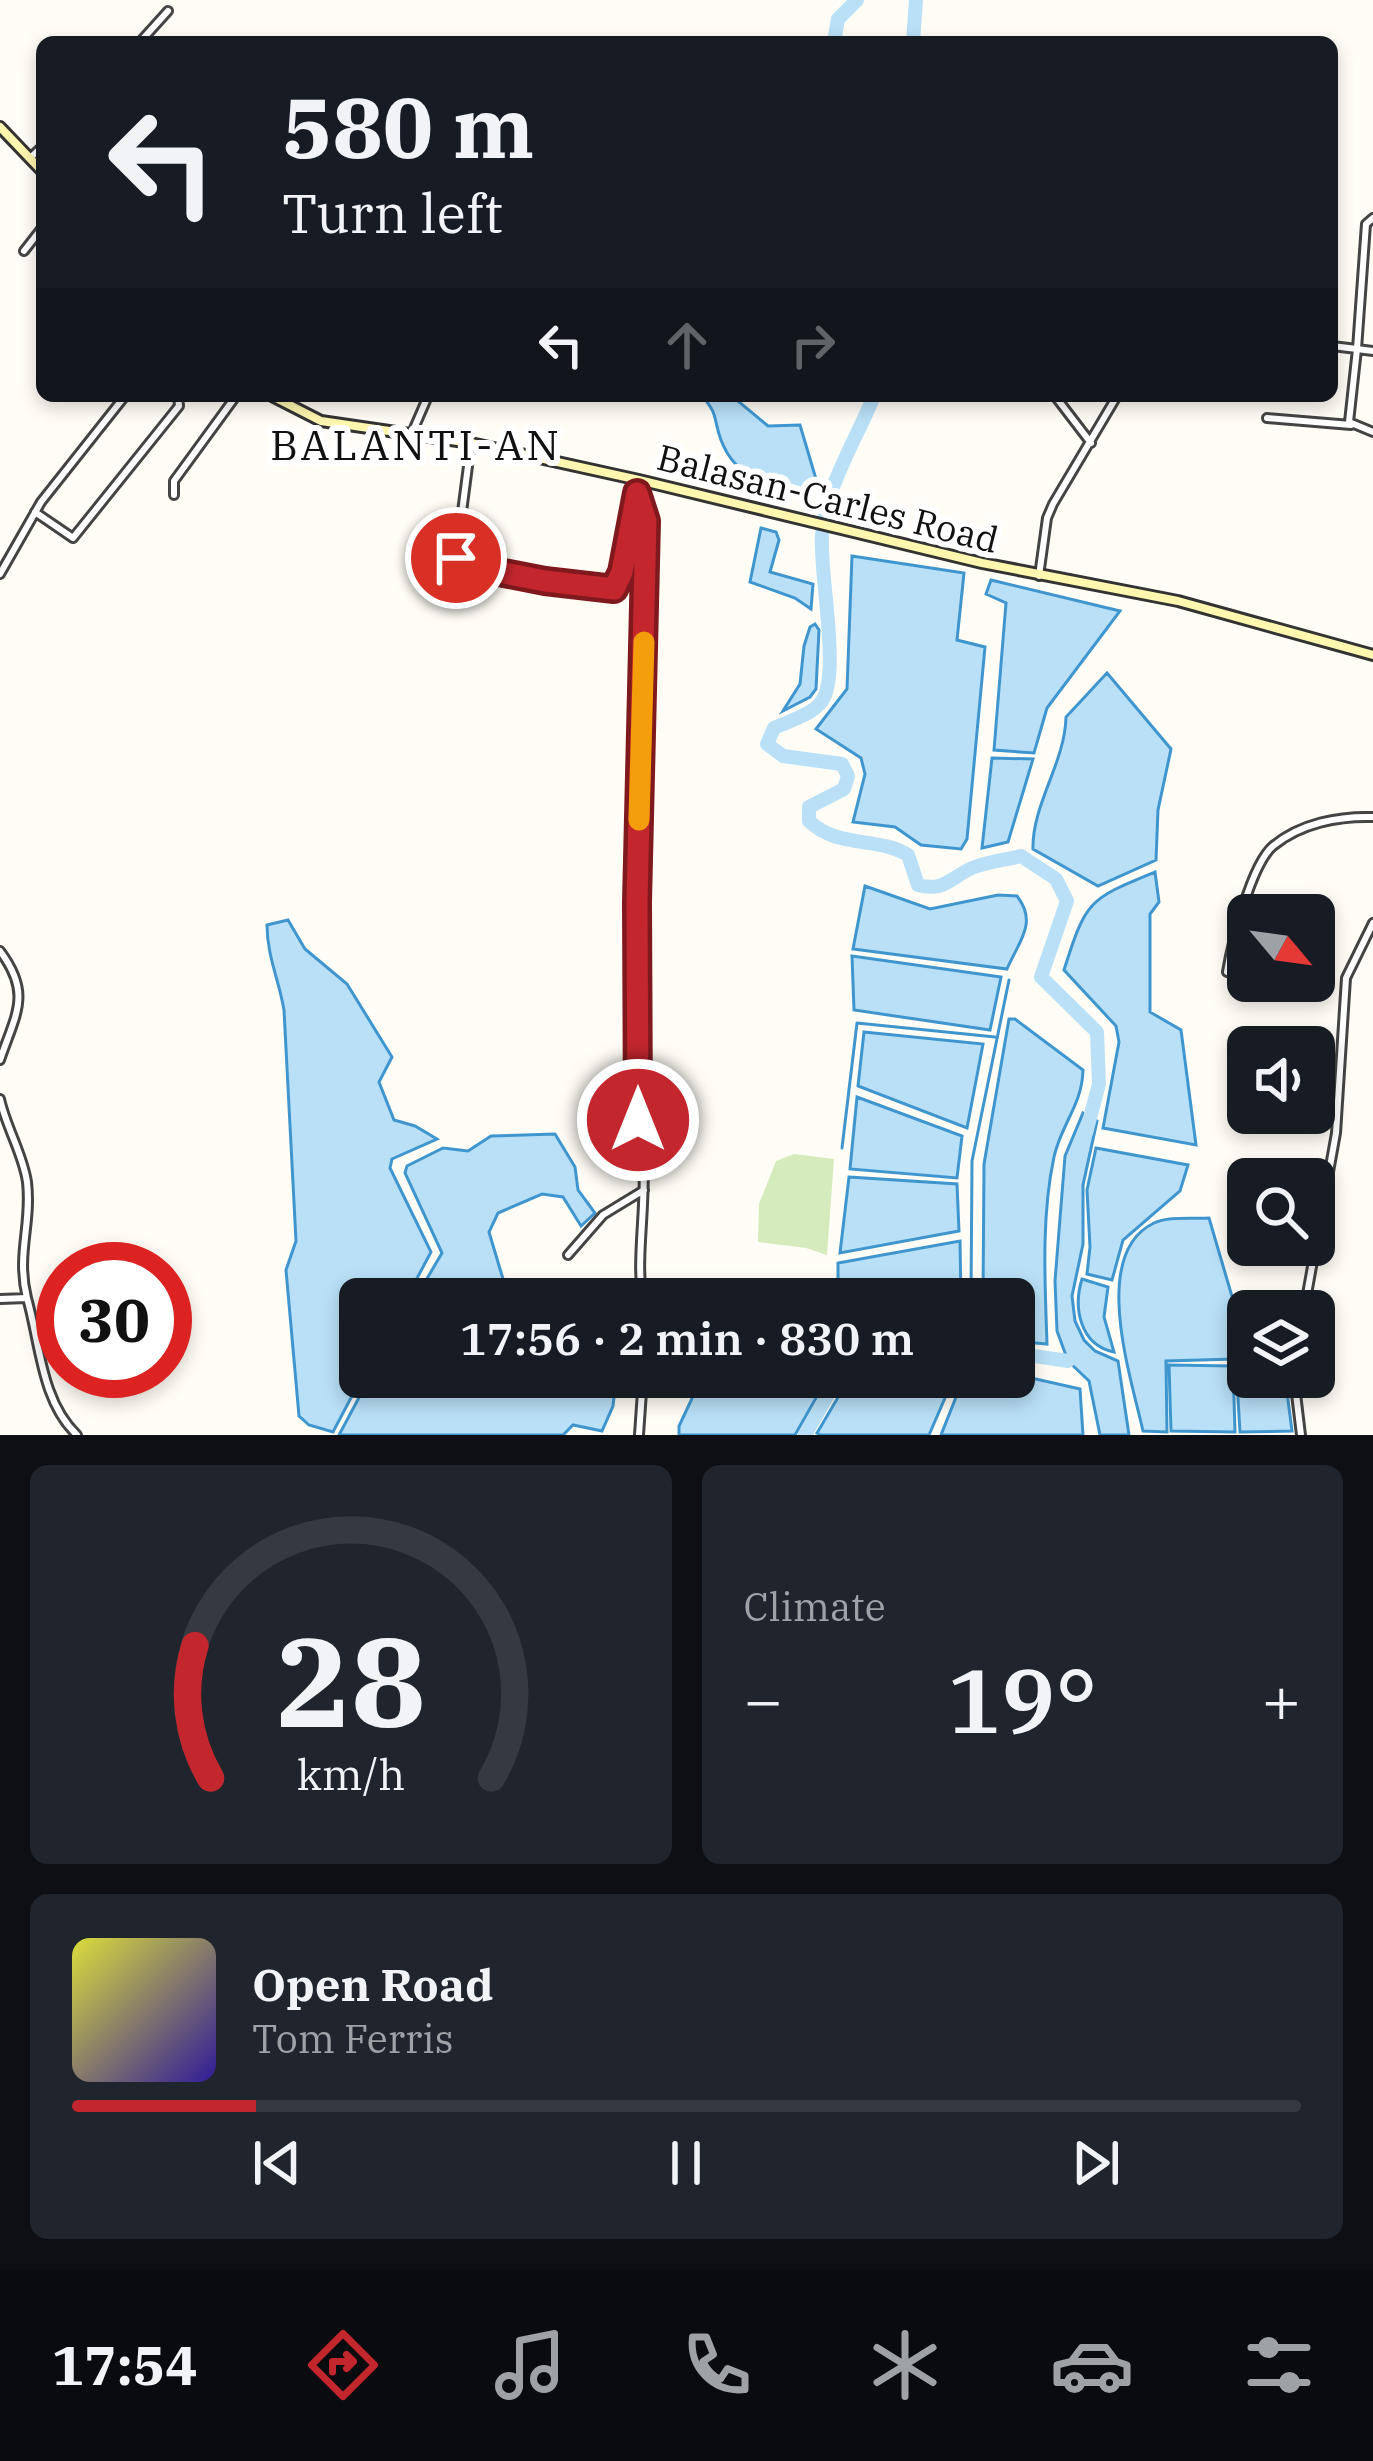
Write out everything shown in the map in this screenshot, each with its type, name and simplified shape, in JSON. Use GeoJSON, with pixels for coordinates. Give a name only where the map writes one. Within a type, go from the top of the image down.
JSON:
{"type":"FeatureCollection","features":[{"type":"Feature","properties":{"kind":"main road"},"geometry":{"type":"LineString","coordinates":[[0,128],[36,164]]}},
{"type":"Feature","properties":{"kind":"main road","name":"Balasan-Carles Road"},"geometry":{"type":"LineString","coordinates":[[284,402],[321,421],[471,443],[639,480],[1039,576],[1178,601],[1373,655]]}},
{"type":"Feature","properties":{"kind":"street"},"geometry":{"type":"LineString","coordinates":[[145,36],[168,11]]}},
{"type":"Feature","properties":{"kind":"street"},"geometry":{"type":"LineString","coordinates":[[30,158],[36,152]]}},
{"type":"Feature","properties":{"kind":"street"},"geometry":{"type":"LineString","coordinates":[[1351,425],[1369,246],[1366,224],[1373,218]]}},
{"type":"Feature","properties":{"kind":"street"},"geometry":{"type":"LineString","coordinates":[[24,251],[36,236]]}},
{"type":"Feature","properties":{"kind":"street"},"geometry":{"type":"LineString","coordinates":[[1338,347],[1373,351]]}},
{"type":"Feature","properties":{"kind":"street"},"geometry":{"type":"LineString","coordinates":[[0,574],[35,512],[120,402]]}},
{"type":"Feature","properties":{"kind":"street"},"geometry":{"type":"LineString","coordinates":[[35,512],[73,538],[179,402]]}},
{"type":"Feature","properties":{"kind":"street"},"geometry":{"type":"LineString","coordinates":[[174,495],[174,482],[232,402]]}},
{"type":"Feature","properties":{"kind":"street"},"geometry":{"type":"LineString","coordinates":[[412,433],[425,402]]}},
{"type":"Feature","properties":{"kind":"street"},"geometry":{"type":"LineString","coordinates":[[1059,402],[1091,443]]}},
{"type":"Feature","properties":{"kind":"street"},"geometry":{"type":"LineString","coordinates":[[1039,576],[1047,518],[1114,402]]}},
{"type":"Feature","properties":{"kind":"street"},"geometry":{"type":"LineString","coordinates":[[1267,418],[1351,425],[1373,432]]}},
{"type":"Feature","properties":{"kind":"street"},"geometry":{"type":"LineString","coordinates":[[471,443],[458,564],[614,589],[622,572],[639,480]]}},
{"type":"Feature","properties":{"kind":"street"},"geometry":{"type":"LineString","coordinates":[[637,493],[646,521],[637,902],[638,1120],[645,1230],[639,1278]]}},
{"type":"Feature","properties":{"kind":"street"},"geometry":{"type":"LineString","coordinates":[[1250,894],[1270,848],[1344,816],[1373,817]]}},
{"type":"Feature","properties":{"kind":"street"},"geometry":{"type":"LineString","coordinates":[[1308,1290],[1336,1133],[1346,978],[1373,923]]}},
{"type":"Feature","properties":{"kind":"street"},"geometry":{"type":"LineString","coordinates":[[0,951],[21,988],[0,1060]]}},
{"type":"Feature","properties":{"kind":"street"},"geometry":{"type":"LineString","coordinates":[[0,1099],[26,1179],[28,1213],[20,1270],[45,1379],[77,1435]]}},
{"type":"Feature","properties":{"kind":"street"},"geometry":{"type":"LineString","coordinates":[[568,1255],[603,1215],[644,1190]]}},
{"type":"Feature","properties":{"kind":"street"},"geometry":{"type":"LineString","coordinates":[[0,1299],[27,1298]]}},
{"type":"Feature","properties":{"kind":"street"},"geometry":{"type":"LineString","coordinates":[[639,1435],[642,1398]]}},
{"type":"Feature","properties":{"kind":"street"},"geometry":{"type":"LineString","coordinates":[[1297,1398],[1301,1435]]}},
{"type":"Feature","properties":{"kind":"green space"},"geometry":{"type":"Polygon","coordinates":[[[794,1154],[834,1159],[827,1255],[758,1242],[759,1204],[776,1161],[794,1154]]]}},
{"type":"Feature","properties":{"kind":"water"},"geometry":{"type":"Polygon","coordinates":[[[706,402],[739,402],[768,426],[800,425],[819,489],[774,484],[748,474],[728,455],[706,402]]]}},
{"type":"Feature","properties":{"kind":"water"},"geometry":{"type":"Polygon","coordinates":[[[761,528],[776,532],[779,540],[770,572],[813,584],[811,609],[750,582],[761,528]]]}},
{"type":"Feature","properties":{"kind":"water"},"geometry":{"type":"Polygon","coordinates":[[[852,556],[964,573],[957,640],[985,647],[967,839],[961,849],[921,845],[895,827],[853,822],[865,774],[861,758],[816,729],[847,689],[852,556]]]}},
{"type":"Feature","properties":{"kind":"water"},"geometry":{"type":"Polygon","coordinates":[[[991,580],[1120,611],[1047,708],[1034,753],[994,750],[1006,603],[986,594],[991,580]]]}},
{"type":"Feature","properties":{"kind":"water"},"geometry":{"type":"Polygon","coordinates":[[[815,624],[819,630],[816,689],[783,711],[800,684],[804,646],[815,624]]]}},
{"type":"Feature","properties":{"kind":"water"},"geometry":{"type":"Polygon","coordinates":[[[1107,673],[1171,749],[1158,810],[1156,860],[1098,886],[1033,849],[1066,717],[1107,673]]]}},
{"type":"Feature","properties":{"kind":"water"},"geometry":{"type":"Polygon","coordinates":[[[992,758],[1033,759],[1008,842],[982,848],[992,758]]]}},
{"type":"Feature","properties":{"kind":"water"},"geometry":{"type":"Polygon","coordinates":[[[1155,872],[1159,902],[1150,914],[1150,1012],[1181,1030],[1196,1145],[1103,1128],[1119,1042],[1116,1026],[1064,970],[1078,929],[1093,905],[1155,872]]]}},
{"type":"Feature","properties":{"kind":"water"},"geometry":{"type":"Polygon","coordinates":[[[865,886],[930,909],[998,895],[1017,896],[1026,915],[1024,932],[1007,969],[853,949],[865,886]]]}},
{"type":"Feature","properties":{"kind":"water"},"geometry":{"type":"Polygon","coordinates":[[[288,920],[305,949],[347,984],[392,1057],[379,1082],[394,1120],[437,1139],[392,1159],[390,1168],[431,1252],[417,1278],[339,1278],[339,1398],[351,1398],[333,1432],[309,1425],[299,1416],[286,1270],[296,1241],[284,1010],[267,925],[288,920]]]}},
{"type":"Feature","properties":{"kind":"water"},"geometry":{"type":"Polygon","coordinates":[[[852,956],[1001,977],[990,1030],[854,1010],[852,956]]]}},
{"type":"Feature","properties":{"kind":"water"},"geometry":{"type":"Polygon","coordinates":[[[1009,1019],[1015,1019],[1083,1070],[1050,1180],[1045,1250],[1047,1344],[1035,1343],[1035,1278],[983,1278],[984,1164],[1009,1019]]]}},
{"type":"Feature","properties":{"kind":"water"},"geometry":{"type":"Polygon","coordinates":[[[864,1032],[983,1044],[967,1128],[858,1086],[864,1032]]]}},
{"type":"Feature","properties":{"kind":"water"},"geometry":{"type":"Polygon","coordinates":[[[857,1097],[962,1136],[957,1178],[850,1169],[857,1097]]]}},
{"type":"Feature","properties":{"kind":"water"},"geometry":{"type":"Polygon","coordinates":[[[1083,1113],[1097,1121],[1083,1185],[1083,1244],[1072,1296],[1075,1321],[1095,1351],[1118,1361],[1129,1435],[1100,1435],[1089,1381],[1068,1361],[1057,1331],[1055,1281],[1065,1156],[1083,1113]]]}},
{"type":"Feature","properties":{"kind":"water"},"geometry":{"type":"Polygon","coordinates":[[[555,1134],[575,1167],[578,1190],[595,1213],[581,1226],[563,1197],[542,1194],[498,1213],[489,1232],[503,1278],[427,1278],[442,1253],[405,1173],[407,1166],[443,1148],[468,1151],[491,1136],[555,1134]]]}},
{"type":"Feature","properties":{"kind":"water"},"geometry":{"type":"Polygon","coordinates":[[[1096,1148],[1188,1165],[1180,1191],[1123,1240],[1112,1280],[1087,1274],[1087,1190],[1096,1148]]]}},
{"type":"Feature","properties":{"kind":"water"},"geometry":{"type":"Polygon","coordinates":[[[849,1177],[957,1184],[959,1231],[840,1253],[849,1177]]]}},
{"type":"Feature","properties":{"kind":"water"},"geometry":{"type":"Polygon","coordinates":[[[1209,1218],[1230,1290],[1227,1359],[1166,1361],[1167,1432],[1143,1431],[1125,1351],[1119,1289],[1123,1261],[1134,1239],[1154,1223],[1209,1218]]]}},
{"type":"Feature","properties":{"kind":"water"},"geometry":{"type":"Polygon","coordinates":[[[960,1241],[961,1278],[838,1278],[838,1263],[960,1241]]]}},
{"type":"Feature","properties":{"kind":"water"},"geometry":{"type":"Polygon","coordinates":[[[1082,1279],[1108,1287],[1104,1317],[1114,1352],[1093,1342],[1082,1324],[1078,1302],[1082,1279]]]}},
{"type":"Feature","properties":{"kind":"water"},"geometry":{"type":"Polygon","coordinates":[[[1169,1365],[1227,1366],[1227,1398],[1234,1398],[1235,1432],[1171,1431],[1169,1365]]]}},
{"type":"Feature","properties":{"kind":"water"},"geometry":{"type":"Polygon","coordinates":[[[1035,1379],[1080,1389],[1083,1435],[941,1435],[956,1398],[1035,1398],[1035,1379]]]}},
{"type":"Feature","properties":{"kind":"water"},"geometry":{"type":"Polygon","coordinates":[[[359,1398],[614,1398],[602,1431],[573,1425],[563,1435],[339,1435],[359,1398]]]}},
{"type":"Feature","properties":{"kind":"water"},"geometry":{"type":"Polygon","coordinates":[[[692,1398],[816,1398],[795,1435],[679,1435],[692,1398]]]}},
{"type":"Feature","properties":{"kind":"water"},"geometry":{"type":"Polygon","coordinates":[[[838,1398],[945,1398],[929,1435],[817,1433],[838,1398]]]}},
{"type":"Feature","properties":{"kind":"water"},"geometry":{"type":"Polygon","coordinates":[[[1238,1398],[1288,1398],[1292,1431],[1240,1432],[1238,1398]]]}},
{"type":"Feature","properties":{"kind":"waterway"},"geometry":{"type":"LineString","coordinates":[[835,36],[838,19],[857,0]]}},
{"type":"Feature","properties":{"kind":"waterway"},"geometry":{"type":"LineString","coordinates":[[913,36],[916,0]]}},
{"type":"Feature","properties":{"kind":"waterway"},"geometry":{"type":"LineString","coordinates":[[871,402],[824,517],[822,552],[830,646],[827,687],[818,706],[774,728],[767,744],[783,756],[842,764],[848,776],[844,789],[809,807],[809,821],[832,835],[908,855],[918,885],[941,885],[977,866],[1021,856],[1056,879],[1067,901],[1041,977],[1097,1032],[1099,1084],[1086,1133]]}},
{"type":"Feature","properties":{"kind":"waterway"},"geometry":{"type":"LineString","coordinates":[[971,1278],[972,1161],[1009,980]]}},
{"type":"Feature","properties":{"kind":"waterway"},"geometry":{"type":"LineString","coordinates":[[842,1148],[857,1023],[995,1037]]}},
{"type":"Feature","properties":{"kind":"waterway"},"geometry":{"type":"LineString","coordinates":[[1035,1356],[1068,1361]]}},
{"type":"Feature","properties":{"kind":"waterway"},"geometry":{"type":"LineString","coordinates":[[805,1435],[826,1398]]}},
{"type":"Feature","properties":{"kind":"slow traffic"},"geometry":{"type":"LineString","coordinates":[[639,820],[644,642]]}},
{"type":"Feature","properties":{"kind":"district","name":"BALANTI-AN"},"geometry":{"type":"Point","coordinates":[416,444]}},
{"type":"Feature","properties":{"kind":"route"},"geometry":{"type":"LineString","coordinates":[[456,558],[458,564],[492,571],[614,589],[622,572],[637,493],[642,502],[646,521],[637,902],[638,1120]]}}]}
